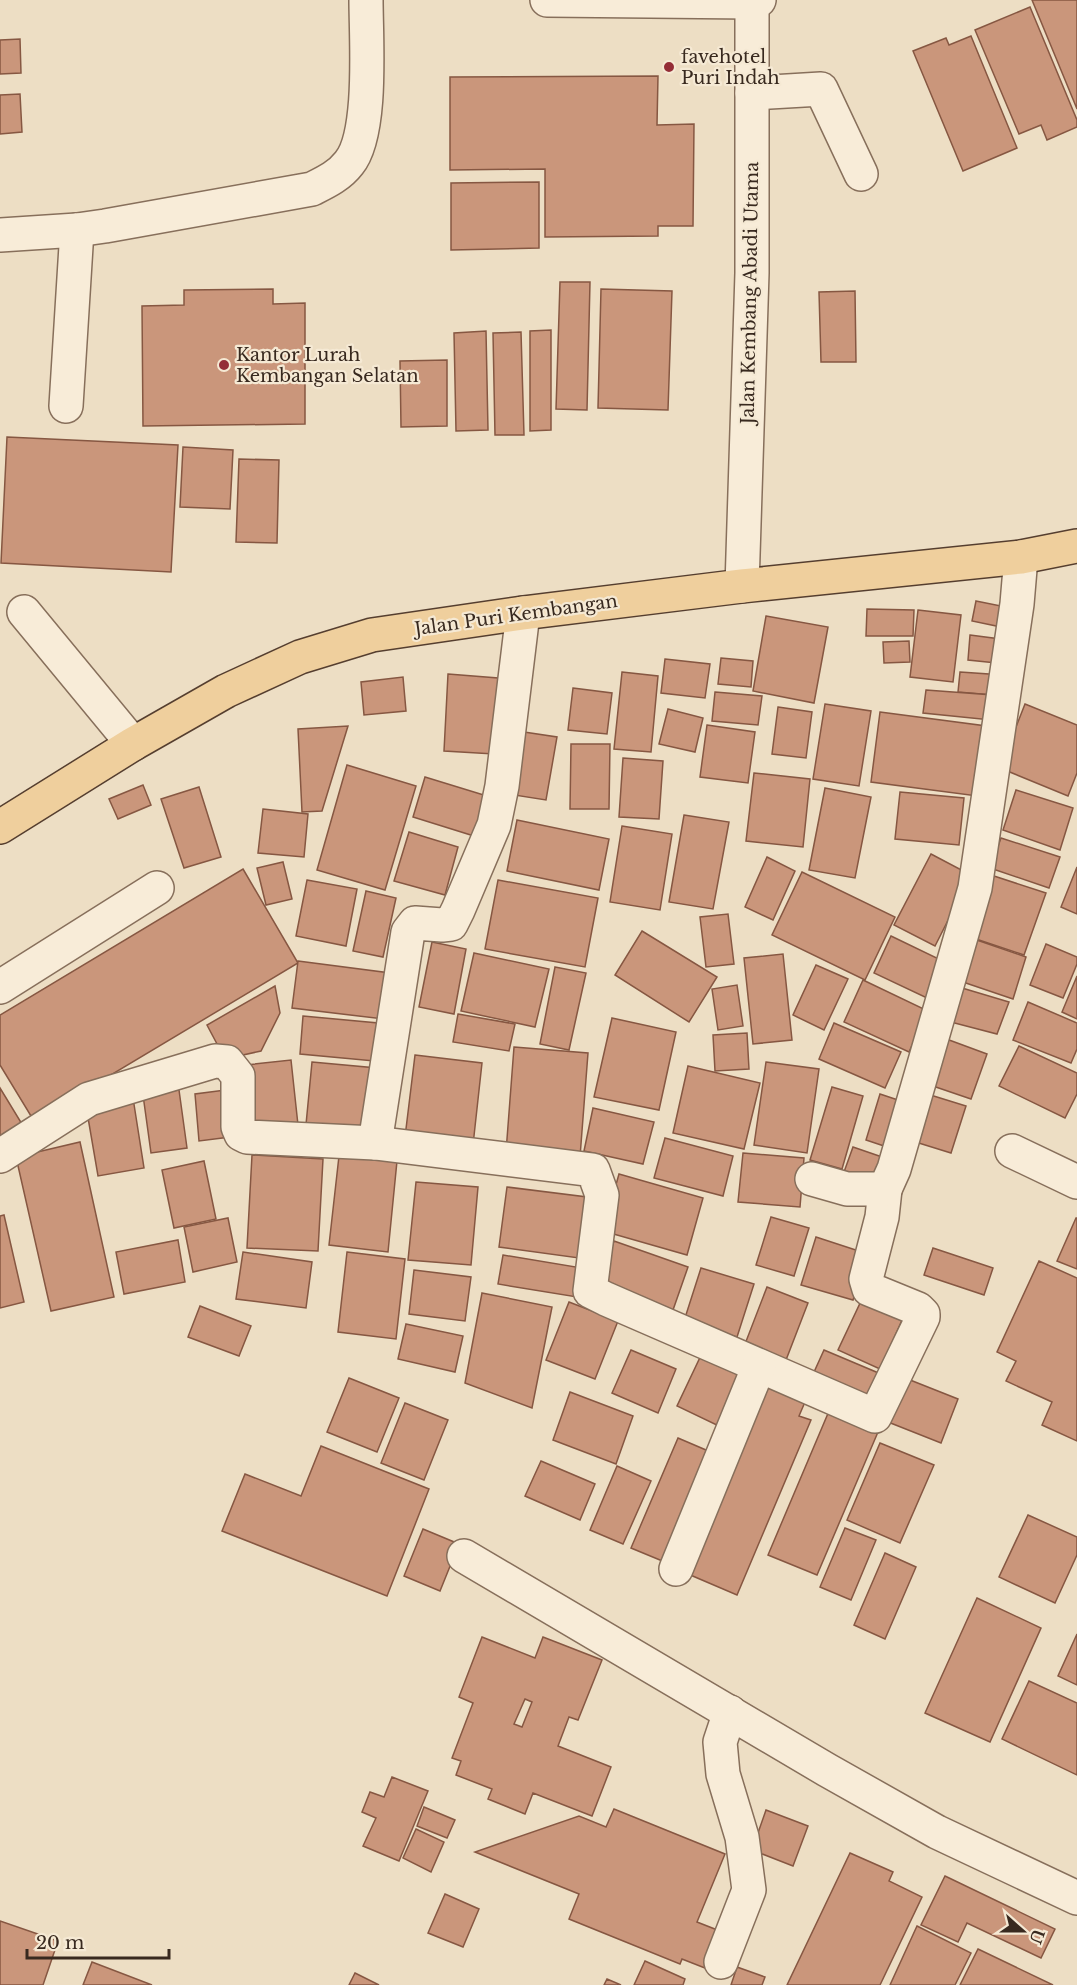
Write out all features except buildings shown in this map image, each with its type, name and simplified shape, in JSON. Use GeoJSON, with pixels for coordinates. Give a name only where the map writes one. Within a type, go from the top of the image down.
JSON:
{"type":"FeatureCollection","features":[{"type":"Feature","properties":{"kind":"main road","name":"Jalan Puri Kembangan"},"geometry":{"type":"LineString","coordinates":[[0,827],[133,744],[226,691],[300,657],[372,635],[523,613],[742,586],[1021,557],[1077,546]]}},
{"type":"Feature","properties":{"kind":"street"},"geometry":{"type":"LineString","coordinates":[[0,235],[77,230],[312,189],[333,179],[351,162],[362,136],[366,107],[366,0]]}},
{"type":"Feature","properties":{"kind":"street"},"geometry":{"type":"LineString","coordinates":[[547,0],[754,1]]}},
{"type":"Feature","properties":{"kind":"street","name":"Jalan Kembang Abadi Utama"},"geometry":{"type":"LineString","coordinates":[[742,586],[753,273],[754,1]]}},
{"type":"Feature","properties":{"kind":"street"},"geometry":{"type":"LineString","coordinates":[[752,93],[821,89],[861,174]]}},
{"type":"Feature","properties":{"kind":"street"},"geometry":{"type":"LineString","coordinates":[[66,406],[77,230]]}},
{"type":"Feature","properties":{"kind":"street"},"geometry":{"type":"LineString","coordinates":[[0,1156],[89,1100],[215,1061],[227,1062],[238,1076],[238,1127],[247,1137],[375,1143],[593,1170],[602,1195],[590,1291],[875,1416],[923,1314],[918,1309],[869,1289],[866,1279],[882,1217],[885,1189],[894,1169],[975,888],[1017,604],[1021,557]]}},
{"type":"Feature","properties":{"kind":"street"},"geometry":{"type":"LineString","coordinates":[[24,612],[133,744]]}},
{"type":"Feature","properties":{"kind":"street"},"geometry":{"type":"LineString","coordinates":[[375,1143],[404,945],[408,932],[415,923],[451,924],[494,825],[502,786],[523,613]]}},
{"type":"Feature","properties":{"kind":"street"},"geometry":{"type":"LineString","coordinates":[[0,987],[157,888]]}},
{"type":"Feature","properties":{"kind":"street"},"geometry":{"type":"LineString","coordinates":[[1012,1151],[1077,1182]]}},
{"type":"Feature","properties":{"kind":"street"},"geometry":{"type":"LineString","coordinates":[[812,1179],[847,1190],[885,1189]]}},
{"type":"Feature","properties":{"kind":"street"},"geometry":{"type":"LineString","coordinates":[[676,1569],[759,1366]]}},
{"type":"Feature","properties":{"kind":"street"},"geometry":{"type":"LineString","coordinates":[[464,1556],[827,1770],[937,1832],[1077,1898]]}},
{"type":"Feature","properties":{"kind":"street"},"geometry":{"type":"LineString","coordinates":[[721,1962],[749,1890],[742,1837],[723,1774],[720,1742],[730,1712]]}},
{"type":"Feature","properties":{"kind":"place","name":"favehotel Puri Indah"},"geometry":{"type":"Point","coordinates":[669,67]}},
{"type":"Feature","properties":{"kind":"place","name":"Kantor Lurah Kembangan Selatan"},"geometry":{"type":"Point","coordinates":[224,365]}}]}
